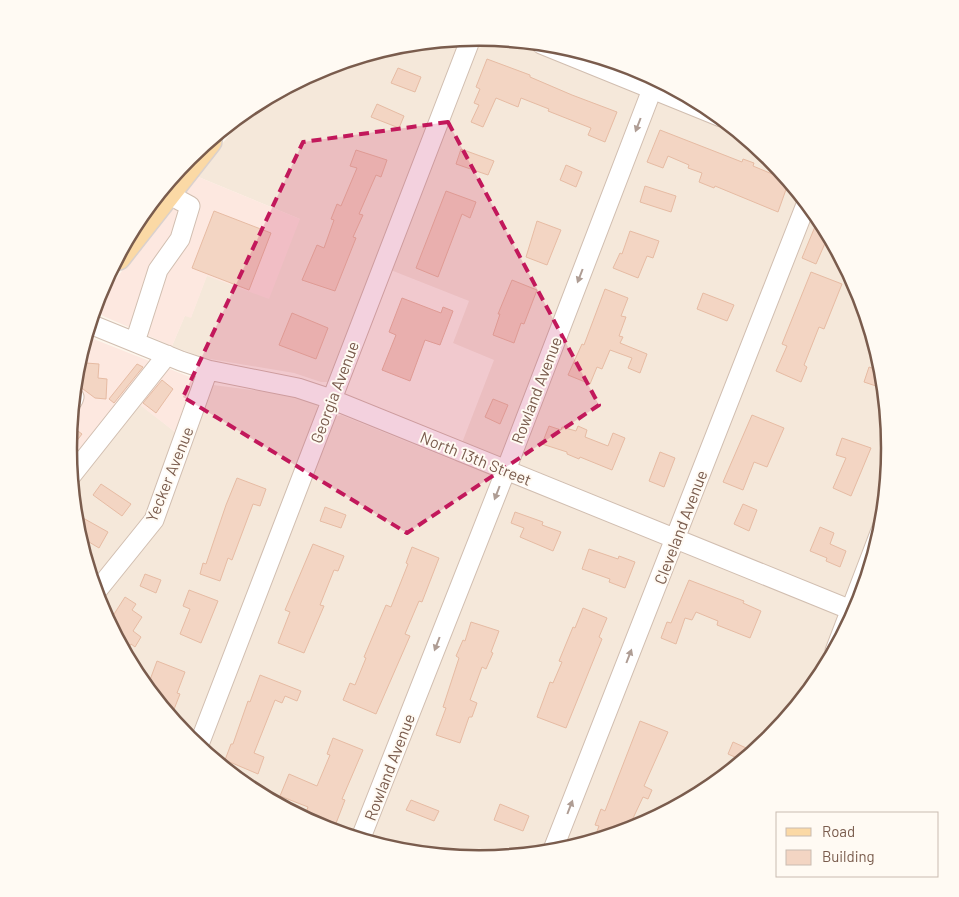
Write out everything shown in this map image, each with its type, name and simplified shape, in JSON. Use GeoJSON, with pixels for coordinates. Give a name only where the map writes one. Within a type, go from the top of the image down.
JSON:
{"type":"FeatureCollection","features":[{"type":"Feature","properties":{"kind":"street","name":"Georgia Avenue"},"geometry":{"type":"LineString","coordinates":[[201,739],[468,46]]}},
{"type":"Feature","properties":{"kind":"street","name":"Rowland Avenue"},"geometry":{"type":"LineString","coordinates":[[363,833],[506,470],[653,86]]}},
{"type":"Feature","properties":{"kind":"street"},"geometry":{"type":"LineString","coordinates":[[135,342],[158,270],[180,239],[190,206],[168,194]]}},
{"type":"Feature","properties":{"kind":"street","name":"Cleveland Avenue"},"geometry":{"type":"LineString","coordinates":[[555,843],[803,210]]}},
{"type":"Feature","properties":{"kind":"street","name":"North 13th Street"},"geometry":{"type":"LineString","coordinates":[[97,327],[208,370],[298,388],[331,399],[848,609]]}},
{"type":"Feature","properties":{"kind":"street"},"geometry":{"type":"LineString","coordinates":[[78,468],[167,355]]}},
{"type":"Feature","properties":{"kind":"street","name":"Yecker Avenue"},"geometry":{"type":"LineString","coordinates":[[102,585],[154,520],[208,370]]}},
{"type":"Feature","properties":{"kind":"highlighted area"},"geometry":{"type":"Polygon","coordinates":[[[448,122],[599,405],[407,533],[183,397],[303,142],[448,122]]]}},
{"type":"Feature","properties":{"kind":"shaded area"},"geometry":{"type":"Polygon","coordinates":[[[480,46],[506,47],[558,54],[584,60],[633,77],[681,100],[703,114],[745,146],[764,164],[782,183],[814,225],[828,247],[851,295],[868,344],[874,370],[881,422],[882,448],[881,475],[874,527],[868,553],[851,602],[828,650],[814,672],[782,714],[764,733],[745,751],[703,783],[681,797],[633,820],[584,837],[558,843],[506,850],[480,851],[453,850],[401,843],[375,837],[326,820],[278,797],[235,768],[208,745],[335,417],[341,415],[455,461],[494,360],[453,343],[469,301],[378,265],[334,377],[329,382],[321,382],[294,373],[204,358],[172,346],[185,315],[191,317],[207,275],[300,219],[196,176],[235,129],[278,100],[326,77],[375,60],[401,54],[453,47],[480,46]]]}},
{"type":"Feature","properties":{"kind":"shaded area"},"geometry":{"type":"Polygon","coordinates":[[[196,176],[300,219],[269,299],[207,276],[191,318],[185,316],[172,346],[101,314],[115,280],[196,176]]]}},
{"type":"Feature","properties":{"kind":"shaded area"},"geometry":{"type":"Polygon","coordinates":[[[93,339],[190,377],[192,383],[175,432],[136,402],[78,462],[78,422],[81,396],[93,339]]]}},
{"type":"Feature","properties":{"kind":"shaded area"},"geometry":{"type":"Polygon","coordinates":[[[213,385],[292,395],[316,404],[319,409],[196,734],[177,714],[145,672],[131,650],[108,602],[91,553],[85,527],[78,474],[136,401],[175,432],[190,434],[207,390],[213,385]]]}},
{"type":"Feature","properties":{"kind":"building"},"geometry":{"type":"Polygon","coordinates":[[[487,59],[617,112],[605,142],[588,135],[591,128],[521,98],[518,107],[496,98],[483,127],[471,122],[479,105],[474,103],[480,89],[476,87],[487,59]]]}},
{"type":"Feature","properties":{"kind":"building"},"geometry":{"type":"Polygon","coordinates":[[[398,68],[421,77],[415,92],[391,83],[398,68]]]}},
{"type":"Feature","properties":{"kind":"building"},"geometry":{"type":"Polygon","coordinates":[[[377,104],[404,116],[399,128],[371,117],[377,104]]]}},
{"type":"Feature","properties":{"kind":"building"},"geometry":{"type":"Polygon","coordinates":[[[660,130],[742,162],[743,159],[754,163],[753,166],[774,175],[786,188],[778,212],[715,186],[714,188],[699,182],[702,173],[688,168],[689,165],[668,156],[663,168],[647,162],[660,130]]]}},
{"type":"Feature","properties":{"kind":"building"},"geometry":{"type":"Polygon","coordinates":[[[461,149],[494,161],[488,175],[456,164],[461,149]]]}},
{"type":"Feature","properties":{"kind":"building"},"geometry":{"type":"Polygon","coordinates":[[[356,150],[387,160],[381,177],[376,175],[359,214],[363,215],[353,237],[356,238],[335,291],[302,280],[317,245],[324,248],[334,220],[331,219],[337,204],[341,206],[357,168],[350,166],[356,150]]]}},
{"type":"Feature","properties":{"kind":"building"},"geometry":{"type":"Polygon","coordinates":[[[566,165],[582,172],[576,187],[560,180],[566,165]]]}},
{"type":"Feature","properties":{"kind":"building"},"geometry":{"type":"Polygon","coordinates":[[[645,186],[676,196],[671,212],[640,202],[645,186]]]}},
{"type":"Feature","properties":{"kind":"building"},"geometry":{"type":"Polygon","coordinates":[[[446,191],[476,202],[470,218],[462,214],[438,277],[416,268],[446,191]]]}},
{"type":"Feature","properties":{"kind":"building"},"geometry":{"type":"Polygon","coordinates":[[[214,211],[271,233],[249,290],[192,268],[214,211]]]}},
{"type":"Feature","properties":{"kind":"building"},"geometry":{"type":"Polygon","coordinates":[[[537,221],[561,230],[547,265],[526,257],[537,221]]]}},
{"type":"Feature","properties":{"kind":"building"},"geometry":{"type":"Polygon","coordinates":[[[815,227],[825,243],[816,264],[802,258],[815,227]]]}},
{"type":"Feature","properties":{"kind":"building"},"geometry":{"type":"Polygon","coordinates":[[[630,231],[659,241],[653,258],[647,256],[638,278],[613,268],[620,253],[622,254],[630,231]]]}},
{"type":"Feature","properties":{"kind":"building"},"geometry":{"type":"Polygon","coordinates":[[[811,272],[842,284],[824,329],[819,327],[804,365],[807,367],[801,382],[776,371],[787,346],[782,344],[811,272]]]}},
{"type":"Feature","properties":{"kind":"building"},"geometry":{"type":"Polygon","coordinates":[[[512,280],[537,290],[524,324],[521,323],[514,343],[493,335],[500,314],[498,314],[512,280]]]}},
{"type":"Feature","properties":{"kind":"building"},"geometry":{"type":"Polygon","coordinates":[[[605,289],[628,298],[621,316],[626,317],[619,336],[623,337],[620,343],[647,354],[640,373],[628,368],[632,358],[610,350],[602,369],[597,367],[590,384],[568,375],[582,344],[584,345],[605,289]]]}},
{"type":"Feature","properties":{"kind":"building"},"geometry":{"type":"Polygon","coordinates":[[[703,293],[734,305],[727,321],[697,309],[703,293]]]}},
{"type":"Feature","properties":{"kind":"building"},"geometry":{"type":"Polygon","coordinates":[[[402,298],[441,313],[443,307],[453,311],[440,345],[425,340],[410,381],[382,370],[396,335],[389,332],[402,298]]]}},
{"type":"Feature","properties":{"kind":"building"},"geometry":{"type":"Polygon","coordinates":[[[292,313],[328,328],[316,359],[279,345],[292,313]]]}},
{"type":"Feature","properties":{"kind":"building"},"geometry":{"type":"Polygon","coordinates":[[[87,363],[99,364],[98,378],[107,379],[106,399],[95,398],[82,388],[87,363]]]}},
{"type":"Feature","properties":{"kind":"building"},"geometry":{"type":"Polygon","coordinates":[[[137,364],[143,367],[114,403],[109,399],[137,364]]]}},
{"type":"Feature","properties":{"kind":"building"},"geometry":{"type":"Polygon","coordinates":[[[869,367],[874,369],[876,386],[864,382],[869,367]]]}},
{"type":"Feature","properties":{"kind":"building"},"geometry":{"type":"Polygon","coordinates":[[[162,380],[173,389],[156,413],[143,403],[162,380]]]}},
{"type":"Feature","properties":{"kind":"building"},"geometry":{"type":"Polygon","coordinates":[[[493,399],[508,405],[500,424],[485,417],[493,399]]]}},
{"type":"Feature","properties":{"kind":"building"},"geometry":{"type":"Polygon","coordinates":[[[752,415],[784,428],[767,467],[754,462],[743,490],[723,482],[752,415]]]}},
{"type":"Feature","properties":{"kind":"building"},"geometry":{"type":"Polygon","coordinates":[[[549,426],[561,430],[562,427],[576,431],[578,426],[587,430],[585,437],[608,446],[613,433],[625,438],[612,470],[542,444],[549,426]]]}},
{"type":"Feature","properties":{"kind":"building"},"geometry":{"type":"Polygon","coordinates":[[[78,431],[82,434],[77,440],[78,431]]]}},
{"type":"Feature","properties":{"kind":"building"},"geometry":{"type":"Polygon","coordinates":[[[842,438],[871,448],[851,496],[833,488],[846,458],[836,455],[842,438]]]}},
{"type":"Feature","properties":{"kind":"building"},"geometry":{"type":"Polygon","coordinates":[[[660,452],[675,458],[664,487],[649,481],[660,452]]]}},
{"type":"Feature","properties":{"kind":"building"},"geometry":{"type":"Polygon","coordinates":[[[237,478],[266,489],[260,506],[253,504],[232,560],[228,558],[220,581],[200,574],[203,563],[206,564],[237,478]]]}},
{"type":"Feature","properties":{"kind":"building"},"geometry":{"type":"Polygon","coordinates":[[[101,484],[131,504],[122,516],[93,495],[101,484]]]}},
{"type":"Feature","properties":{"kind":"building"},"geometry":{"type":"Polygon","coordinates":[[[743,504],[757,510],[749,531],[734,524],[743,504]]]}},
{"type":"Feature","properties":{"kind":"building"},"geometry":{"type":"Polygon","coordinates":[[[325,507],[346,515],[341,528],[320,521],[325,507]]]}},
{"type":"Feature","properties":{"kind":"building"},"geometry":{"type":"Polygon","coordinates":[[[515,512],[543,522],[542,525],[561,532],[553,551],[520,537],[524,528],[511,523],[515,512]]]}},
{"type":"Feature","properties":{"kind":"building"},"geometry":{"type":"Polygon","coordinates":[[[84,518],[108,532],[99,548],[88,542],[84,518]]]}},
{"type":"Feature","properties":{"kind":"building"},"geometry":{"type":"Polygon","coordinates":[[[820,527],[834,533],[830,544],[846,551],[840,567],[826,561],[827,558],[810,551],[820,527]]]}},
{"type":"Feature","properties":{"kind":"building"},"geometry":{"type":"Polygon","coordinates":[[[313,544],[344,556],[338,571],[334,570],[320,605],[324,606],[304,653],[278,643],[290,612],[285,610],[313,544]]]}},
{"type":"Feature","properties":{"kind":"building"},"geometry":{"type":"Polygon","coordinates":[[[412,547],[439,558],[422,602],[419,601],[405,634],[410,636],[376,714],[343,700],[350,683],[355,685],[366,658],[364,657],[386,605],[391,607],[408,564],[406,563],[412,547]]]}},
{"type":"Feature","properties":{"kind":"building"},"geometry":{"type":"Polygon","coordinates":[[[589,549],[618,559],[619,556],[635,562],[625,588],[609,582],[610,579],[582,569],[589,549]]]}},
{"type":"Feature","properties":{"kind":"building"},"geometry":{"type":"Polygon","coordinates":[[[145,574],[161,580],[156,593],[140,586],[145,574]]]}},
{"type":"Feature","properties":{"kind":"building"},"geometry":{"type":"Polygon","coordinates":[[[689,580],[744,601],[743,603],[761,611],[750,638],[717,625],[718,621],[696,612],[692,620],[685,618],[676,644],[661,638],[667,622],[671,623],[689,580]]]}},
{"type":"Feature","properties":{"kind":"building"},"geometry":{"type":"Polygon","coordinates":[[[189,590],[218,601],[201,643],[180,634],[190,609],[183,606],[189,590]]]}},
{"type":"Feature","properties":{"kind":"building"},"geometry":{"type":"Polygon","coordinates":[[[125,597],[136,604],[132,610],[142,617],[133,631],[141,637],[135,647],[131,644],[129,647],[114,615],[125,597]]]}},
{"type":"Feature","properties":{"kind":"building"},"geometry":{"type":"Polygon","coordinates":[[[583,608],[607,618],[599,637],[602,639],[566,728],[537,717],[550,682],[553,683],[562,662],[559,661],[573,627],[575,628],[583,608]]]}},
{"type":"Feature","properties":{"kind":"building"},"geometry":{"type":"Polygon","coordinates":[[[471,622],[499,631],[491,652],[493,653],[486,669],[482,667],[470,700],[477,703],[472,717],[469,717],[460,743],[436,735],[446,708],[443,707],[459,658],[456,656],[463,640],[465,641],[471,622]]]}},
{"type":"Feature","properties":{"kind":"building"},"geometry":{"type":"Polygon","coordinates":[[[157,661],[185,672],[177,693],[180,694],[174,710],[160,693],[150,679],[157,661]]]}},
{"type":"Feature","properties":{"kind":"building"},"geometry":{"type":"Polygon","coordinates":[[[260,675],[301,691],[297,701],[285,696],[282,703],[275,700],[254,753],[264,757],[258,774],[225,760],[231,744],[233,744],[248,701],[250,702],[260,675]]]}},
{"type":"Feature","properties":{"kind":"building"},"geometry":{"type":"Polygon","coordinates":[[[640,721],[668,732],[644,786],[652,790],[648,799],[643,797],[632,820],[596,833],[599,826],[595,825],[601,809],[605,811],[640,721]]]}},
{"type":"Feature","properties":{"kind":"building"},"geometry":{"type":"Polygon","coordinates":[[[333,738],[363,750],[342,799],[345,800],[336,824],[307,811],[308,807],[280,796],[289,774],[317,786],[330,755],[327,754],[333,738]]]}},
{"type":"Feature","properties":{"kind":"building"},"geometry":{"type":"Polygon","coordinates":[[[733,742],[748,749],[737,758],[728,754],[733,742]]]}},
{"type":"Feature","properties":{"kind":"building"},"geometry":{"type":"Polygon","coordinates":[[[411,800],[439,811],[434,821],[406,810],[411,800]]]}},
{"type":"Feature","properties":{"kind":"building"},"geometry":{"type":"Polygon","coordinates":[[[500,804],[529,816],[523,831],[494,820],[500,804]]]}}]}
